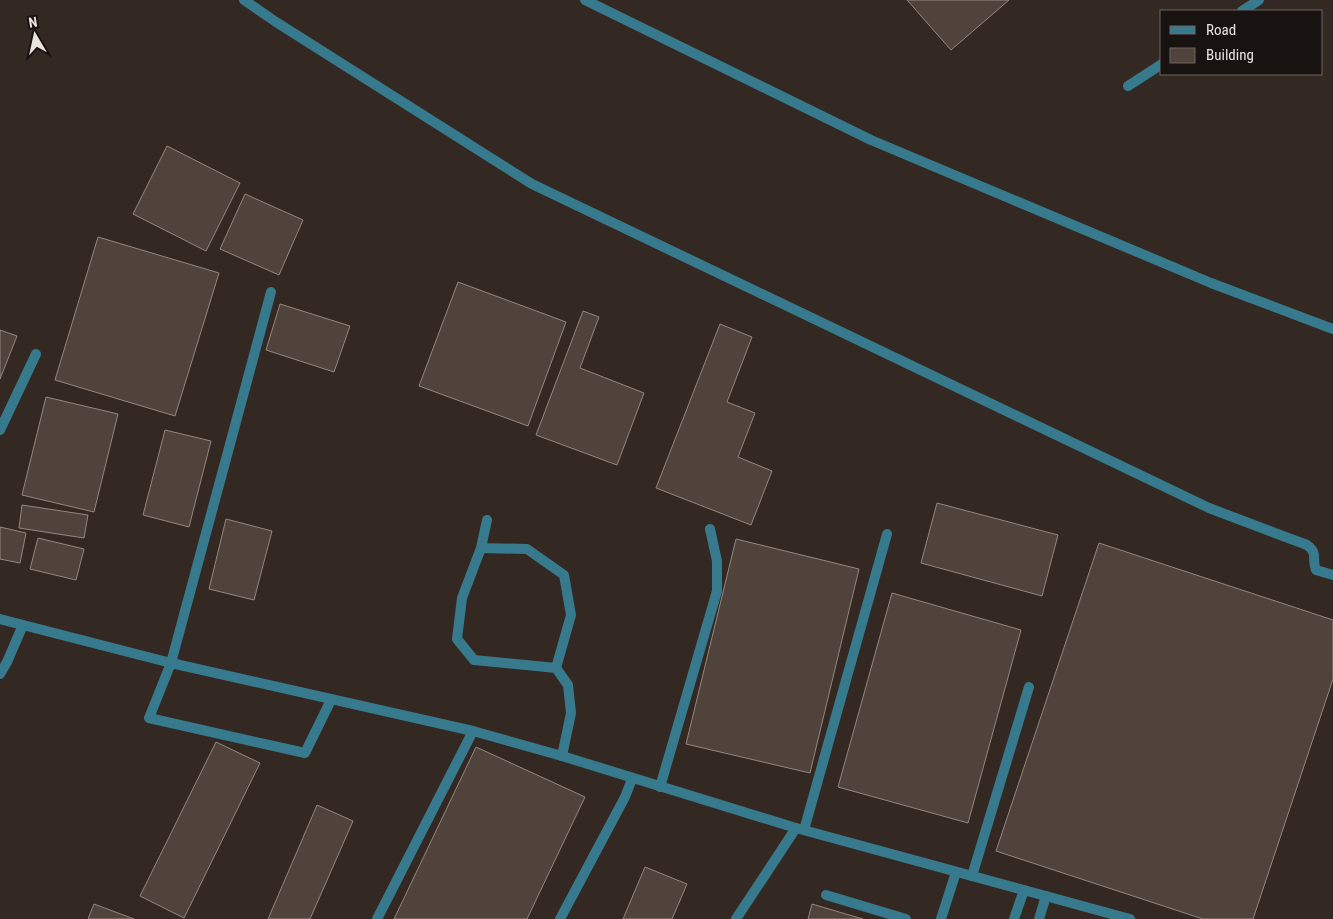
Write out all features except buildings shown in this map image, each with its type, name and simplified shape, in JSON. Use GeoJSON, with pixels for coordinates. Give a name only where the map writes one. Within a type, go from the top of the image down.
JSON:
{"type":"FeatureCollection","features":[{"type":"Feature","properties":{"kind":"street"},"geometry":{"type":"LineString","coordinates":[[244,0],[532,184],[1209,508],[1307,544],[1312,548],[1315,555],[1314,566],[1316,570],[1333,575]]}},
{"type":"Feature","properties":{"kind":"street"},"geometry":{"type":"LineString","coordinates":[[585,0],[871,140],[1211,283],[1333,329]]}},
{"type":"Feature","properties":{"kind":"street"},"geometry":{"type":"LineString","coordinates":[[1244,10],[1259,0]]}},
{"type":"Feature","properties":{"kind":"street"},"geometry":{"type":"LineString","coordinates":[[1128,86],[1160,65]]}},
{"type":"Feature","properties":{"kind":"street"},"geometry":{"type":"LineString","coordinates":[[271,292],[171,662],[150,718],[305,753],[331,700]]}},
{"type":"Feature","properties":{"kind":"street"},"geometry":{"type":"LineString","coordinates":[[0,430],[36,354]]}},
{"type":"Feature","properties":{"kind":"street"},"geometry":{"type":"LineString","coordinates":[[487,520],[481,548],[462,598],[457,639],[474,660],[556,668],[568,685],[571,712],[562,756]]}},
{"type":"Feature","properties":{"kind":"street"},"geometry":{"type":"LineString","coordinates":[[660,787],[717,592],[717,560],[710,529]]}},
{"type":"Feature","properties":{"kind":"street"},"geometry":{"type":"LineString","coordinates":[[736,919],[800,829],[887,534]]}},
{"type":"Feature","properties":{"kind":"street"},"geometry":{"type":"LineString","coordinates":[[481,548],[527,549],[564,575],[571,615],[556,668]]}},
{"type":"Feature","properties":{"kind":"street"},"geometry":{"type":"LineString","coordinates":[[0,619],[331,700],[473,731],[562,756],[800,829],[1130,919]]}},
{"type":"Feature","properties":{"kind":"street"},"geometry":{"type":"LineString","coordinates":[[0,674],[22,625]]}},
{"type":"Feature","properties":{"kind":"street"},"geometry":{"type":"LineString","coordinates":[[972,876],[1029,687]]}},
{"type":"Feature","properties":{"kind":"street"},"geometry":{"type":"LineString","coordinates":[[376,919],[473,731]]}},
{"type":"Feature","properties":{"kind":"street"},"geometry":{"type":"LineString","coordinates":[[560,919],[625,797],[632,779]]}},
{"type":"Feature","properties":{"kind":"street"},"geometry":{"type":"LineString","coordinates":[[941,919],[956,872]]}},
{"type":"Feature","properties":{"kind":"street"},"geometry":{"type":"LineString","coordinates":[[1014,919],[1024,890]]}},
{"type":"Feature","properties":{"kind":"street"},"geometry":{"type":"LineString","coordinates":[[826,895],[906,919]]}},
{"type":"Feature","properties":{"kind":"street"},"geometry":{"type":"LineString","coordinates":[[1039,919],[1046,896]]}}]}
